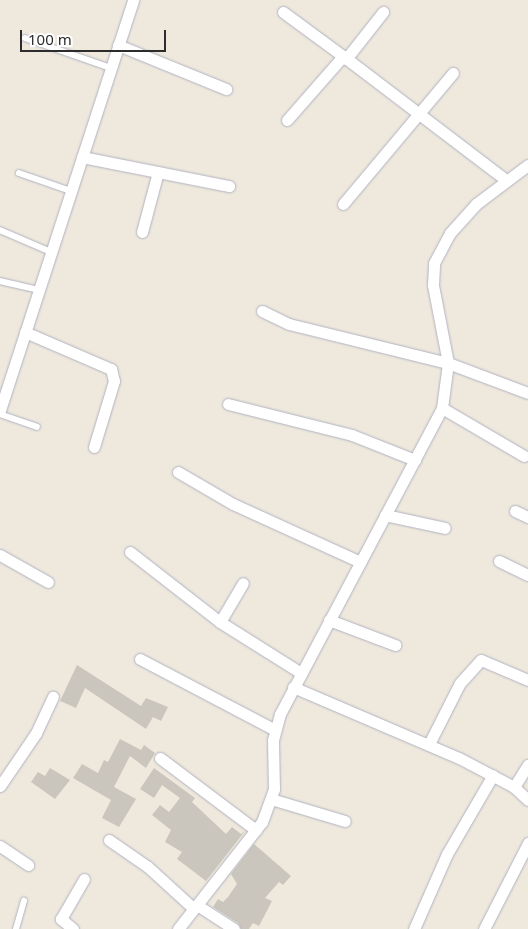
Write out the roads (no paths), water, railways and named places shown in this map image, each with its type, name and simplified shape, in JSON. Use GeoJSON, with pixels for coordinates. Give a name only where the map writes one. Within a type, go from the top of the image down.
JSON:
{"type":"FeatureCollection","features":[{"type":"Feature","properties":{"kind":"street"},"geometry":{"type":"LineString","coordinates":[[0,410],[133,0]]}},
{"type":"Feature","properties":{"kind":"street"},"geometry":{"type":"LineString","coordinates":[[283,12],[506,180]]}},
{"type":"Feature","properties":{"kind":"street"},"geometry":{"type":"LineString","coordinates":[[287,120],[383,12]]}},
{"type":"Feature","properties":{"kind":"street"},"geometry":{"type":"LineString","coordinates":[[118,45],[226,89]]}},
{"type":"Feature","properties":{"kind":"street"},"geometry":{"type":"LineString","coordinates":[[343,204],[420,115],[453,73]]}},
{"type":"Feature","properties":{"kind":"street"},"geometry":{"type":"LineString","coordinates":[[82,157],[229,186]]}},
{"type":"Feature","properties":{"kind":"street"},"geometry":{"type":"LineString","coordinates":[[178,929],[256,830],[272,799],[276,730],[293,687],[442,408],[448,362],[433,286],[434,263],[450,233],[476,204],[528,165]]}},
{"type":"Feature","properties":{"kind":"street"},"geometry":{"type":"LineString","coordinates":[[142,232],[158,172]]}},
{"type":"Feature","properties":{"kind":"street"},"geometry":{"type":"LineString","coordinates":[[262,311],[289,324],[448,362],[528,394]]}},
{"type":"Feature","properties":{"kind":"street"},"geometry":{"type":"LineString","coordinates":[[25,332],[111,369],[114,381],[94,447]]}},
{"type":"Feature","properties":{"kind":"street"},"geometry":{"type":"LineString","coordinates":[[228,404],[352,435],[415,460]]}},
{"type":"Feature","properties":{"kind":"street"},"geometry":{"type":"LineString","coordinates":[[442,408],[524,456]]}},
{"type":"Feature","properties":{"kind":"street"},"geometry":{"type":"LineString","coordinates":[[178,472],[233,504],[360,562]]}},
{"type":"Feature","properties":{"kind":"street"},"geometry":{"type":"LineString","coordinates":[[516,511],[528,517]]}},
{"type":"Feature","properties":{"kind":"street"},"geometry":{"type":"LineString","coordinates":[[385,515],[445,528]]}},
{"type":"Feature","properties":{"kind":"street"},"geometry":{"type":"LineString","coordinates":[[130,552],[220,622],[300,673]]}},
{"type":"Feature","properties":{"kind":"street"},"geometry":{"type":"LineString","coordinates":[[0,554],[48,582]]}},
{"type":"Feature","properties":{"kind":"street"},"geometry":{"type":"LineString","coordinates":[[499,561],[528,575]]}},
{"type":"Feature","properties":{"kind":"street"},"geometry":{"type":"LineString","coordinates":[[220,622],[243,583]]}},
{"type":"Feature","properties":{"kind":"street"},"geometry":{"type":"LineString","coordinates":[[329,620],[394,645]]}},
{"type":"Feature","properties":{"kind":"street"},"geometry":{"type":"LineString","coordinates":[[140,659],[276,730]]}},
{"type":"Feature","properties":{"kind":"street"},"geometry":{"type":"LineString","coordinates":[[429,744],[460,683],[481,660],[528,680]]}},
{"type":"Feature","properties":{"kind":"street"},"geometry":{"type":"LineString","coordinates":[[293,687],[429,744],[493,775],[514,787],[528,800]]}},
{"type":"Feature","properties":{"kind":"street"},"geometry":{"type":"LineString","coordinates":[[0,786],[36,733],[53,696]]}},
{"type":"Feature","properties":{"kind":"street"},"geometry":{"type":"LineString","coordinates":[[160,758],[256,830]]}},
{"type":"Feature","properties":{"kind":"street"},"geometry":{"type":"LineString","coordinates":[[514,787],[528,765]]}},
{"type":"Feature","properties":{"kind":"street"},"geometry":{"type":"LineString","coordinates":[[414,929],[447,854],[493,775]]}},
{"type":"Feature","properties":{"kind":"street"},"geometry":{"type":"LineString","coordinates":[[272,799],[346,822]]}},
{"type":"Feature","properties":{"kind":"street"},"geometry":{"type":"LineString","coordinates":[[109,840],[148,867],[195,907],[234,929]]}},
{"type":"Feature","properties":{"kind":"street"},"geometry":{"type":"LineString","coordinates":[[484,929],[528,843]]}},
{"type":"Feature","properties":{"kind":"street"},"geometry":{"type":"LineString","coordinates":[[0,846],[28,865]]}},
{"type":"Feature","properties":{"kind":"street"},"geometry":{"type":"LineString","coordinates":[[73,929],[61,919],[84,879]]}},
{"type":"Feature","properties":{"kind":"lane"},"geometry":{"type":"LineString","coordinates":[[25,38],[111,68]]}},
{"type":"Feature","properties":{"kind":"lane"},"geometry":{"type":"LineString","coordinates":[[18,173],[71,191]]}},
{"type":"Feature","properties":{"kind":"lane"},"geometry":{"type":"LineString","coordinates":[[0,230],[51,252]]}},
{"type":"Feature","properties":{"kind":"lane"},"geometry":{"type":"LineString","coordinates":[[0,281],[38,290]]}},
{"type":"Feature","properties":{"kind":"lane"},"geometry":{"type":"LineString","coordinates":[[0,414],[37,426]]}},
{"type":"Feature","properties":{"kind":"lane"},"geometry":{"type":"LineString","coordinates":[[16,929],[24,901]]}}]}
